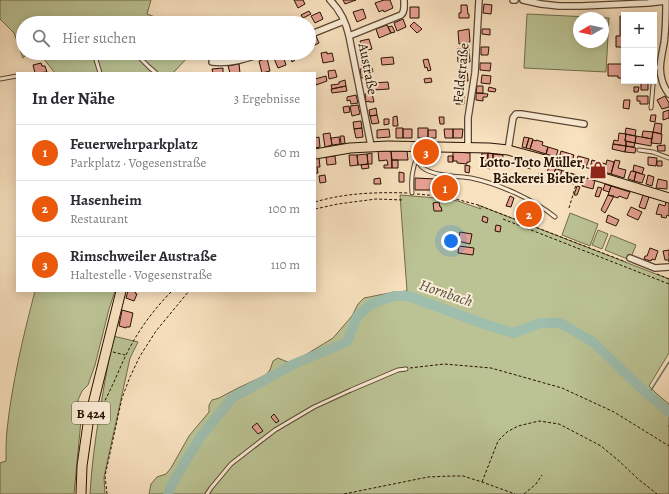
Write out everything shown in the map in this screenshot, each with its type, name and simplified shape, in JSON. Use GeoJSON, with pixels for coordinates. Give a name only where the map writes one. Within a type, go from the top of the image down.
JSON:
{"type":"FeatureCollection","features":[{"type":"Feature","properties":{"kind":"main road"},"geometry":{"type":"LineString","coordinates":[[316,154],[371,146],[508,150],[669,198]]}},
{"type":"Feature","properties":{"kind":"main road","name":"B 424"},"geometry":{"type":"LineString","coordinates":[[81,494],[82,466],[87,431],[121,292]]}},
{"type":"Feature","properties":{"kind":"street","name":"Austraße"},"geometry":{"type":"LineString","coordinates":[[330,0],[340,12],[349,36],[371,146]]}},
{"type":"Feature","properties":{"kind":"street"},"geometry":{"type":"LineString","coordinates":[[349,36],[403,14],[404,0]]}},
{"type":"Feature","properties":{"kind":"street","name":"Feldstraße"},"geometry":{"type":"LineString","coordinates":[[468,148],[468,118],[475,73],[479,0]]}},
{"type":"Feature","properties":{"kind":"street"},"geometry":{"type":"LineString","coordinates":[[523,0],[552,6],[648,3],[666,0],[665,35],[661,66],[662,81],[669,94]]}},
{"type":"Feature","properties":{"kind":"street"},"geometry":{"type":"LineString","coordinates":[[316,32],[344,21]]}},
{"type":"Feature","properties":{"kind":"street"},"geometry":{"type":"LineString","coordinates":[[212,62],[220,63],[238,60]]}},
{"type":"Feature","properties":{"kind":"street"},"geometry":{"type":"LineString","coordinates":[[508,150],[513,118],[516,114],[584,124]]}},
{"type":"Feature","properties":{"kind":"street"},"geometry":{"type":"LineString","coordinates":[[628,260],[655,268],[669,267]]}},
{"type":"Feature","properties":{"kind":"lane"},"geometry":{"type":"LineString","coordinates":[[96,60],[100,72]]}},
{"type":"Feature","properties":{"kind":"lane"},"geometry":{"type":"LineString","coordinates":[[142,60],[155,72]]}},
{"type":"Feature","properties":{"kind":"lane"},"geometry":{"type":"LineString","coordinates":[[651,108],[654,74],[656,68],[661,66]]}},
{"type":"Feature","properties":{"kind":"lane"},"geometry":{"type":"LineString","coordinates":[[0,79],[16,76]]}},
{"type":"Feature","properties":{"kind":"lane"},"geometry":{"type":"LineString","coordinates":[[412,193],[413,168],[417,157],[417,147]]}},
{"type":"Feature","properties":{"kind":"lane"},"geometry":{"type":"LineString","coordinates":[[639,150],[653,152],[669,158]]}},
{"type":"Feature","properties":{"kind":"lane"},"geometry":{"type":"LineString","coordinates":[[417,157],[420,165],[428,171],[471,178],[493,184],[544,208],[555,217]]}},
{"type":"Feature","properties":{"kind":"lane"},"geometry":{"type":"LineString","coordinates":[[207,494],[231,464],[275,430],[314,408],[351,390],[398,370],[406,369]]}},
{"type":"Feature","properties":{"kind":"path"},"geometry":{"type":"LineString","coordinates":[[569,208],[580,171]]}},
{"type":"Feature","properties":{"kind":"path"},"geometry":{"type":"LineString","coordinates":[[316,202],[348,195],[368,193],[412,193],[448,197],[478,205],[628,260]]}},
{"type":"Feature","properties":{"kind":"path"},"geometry":{"type":"LineString","coordinates":[[316,209],[376,199],[402,200]]}},
{"type":"Feature","properties":{"kind":"path"},"geometry":{"type":"LineString","coordinates":[[503,219],[669,284]]}},
{"type":"Feature","properties":{"kind":"path"},"geometry":{"type":"LineString","coordinates":[[655,273],[669,279]]}},
{"type":"Feature","properties":{"kind":"path"},"geometry":{"type":"LineString","coordinates":[[100,409],[112,389],[126,355],[151,315],[171,292]]}},
{"type":"Feature","properties":{"kind":"path"},"geometry":{"type":"LineString","coordinates":[[107,494],[105,476],[122,398],[130,377],[140,356],[156,331],[188,292]]}},
{"type":"Feature","properties":{"kind":"path"},"geometry":{"type":"LineString","coordinates":[[111,351],[126,355]]}},
{"type":"Feature","properties":{"kind":"path"},"geometry":{"type":"LineString","coordinates":[[406,369],[418,366],[444,364],[491,368],[562,388],[614,412],[669,446]]}},
{"type":"Feature","properties":{"kind":"path"},"geometry":{"type":"LineString","coordinates":[[482,482],[498,441],[507,432],[518,426],[539,421],[559,424],[601,446],[657,494]]}},
{"type":"Feature","properties":{"kind":"path"},"geometry":{"type":"LineString","coordinates":[[524,494],[536,484],[542,475]]}},
{"type":"Feature","properties":{"kind":"path"},"geometry":{"type":"LineString","coordinates":[[344,494],[428,476],[463,476],[515,494]]}},
{"type":"Feature","properties":{"kind":"green space"},"geometry":{"type":"Polygon","coordinates":[[[0,0],[151,0],[147,14],[152,16],[16,16],[16,39],[14,33],[0,19],[0,0]]]}},
{"type":"Feature","properties":{"kind":"green space"},"geometry":{"type":"Polygon","coordinates":[[[527,14],[573,16],[573,48],[607,48],[606,72],[524,68],[527,14]]]}},
{"type":"Feature","properties":{"kind":"green space"},"geometry":{"type":"Polygon","coordinates":[[[45,60],[185,60],[174,72],[54,72],[45,60]]]}},
{"type":"Feature","properties":{"kind":"green space"},"geometry":{"type":"Polygon","coordinates":[[[400,195],[458,201],[481,209],[478,205],[669,279],[669,353],[649,386],[669,404],[669,494],[149,494],[151,484],[157,477],[166,474],[171,468],[189,436],[209,412],[209,405],[212,400],[266,375],[270,370],[273,361],[278,358],[290,363],[333,338],[352,316],[358,304],[364,298],[407,291],[400,195]]]}},
{"type":"Feature","properties":{"kind":"green space"},"geometry":{"type":"Polygon","coordinates":[[[570,213],[598,224],[590,246],[562,235],[570,213]]]}},
{"type":"Feature","properties":{"kind":"green space"},"geometry":{"type":"Polygon","coordinates":[[[598,230],[608,234],[602,249],[592,245],[598,230]]]}},
{"type":"Feature","properties":{"kind":"green space"},"geometry":{"type":"Polygon","coordinates":[[[611,235],[636,245],[630,260],[605,250],[611,235]]]}},
{"type":"Feature","properties":{"kind":"green space"},"geometry":{"type":"Polygon","coordinates":[[[35,292],[115,292],[95,365],[88,385],[82,391],[78,400],[81,420],[74,494],[0,494],[0,463],[6,461],[7,430],[22,343],[35,292]]]}},
{"type":"Feature","properties":{"kind":"green space"},"geometry":{"type":"Polygon","coordinates":[[[113,336],[138,342],[130,358],[104,477],[105,494],[90,494],[96,434],[113,336]]]}},
{"type":"Feature","properties":{"kind":"building"},"geometry":{"type":"Polygon","coordinates":[[[294,0],[303,0],[305,4],[298,8],[294,0]]]}},
{"type":"Feature","properties":{"kind":"building"},"geometry":{"type":"Polygon","coordinates":[[[343,0],[356,0],[345,4],[343,0]]]}},
{"type":"Feature","properties":{"kind":"building"},"geometry":{"type":"Polygon","coordinates":[[[390,0],[393,8],[384,12],[383,10],[379,12],[375,3],[390,0]]]}},
{"type":"Feature","properties":{"kind":"building"},"geometry":{"type":"Polygon","coordinates":[[[484,4],[492,5],[491,14],[483,13],[484,4]]]}},
{"type":"Feature","properties":{"kind":"building"},"geometry":{"type":"Polygon","coordinates":[[[461,5],[467,5],[469,18],[459,18],[459,13],[461,13],[461,5]]]}},
{"type":"Feature","properties":{"kind":"building"},"geometry":{"type":"Polygon","coordinates":[[[410,7],[419,7],[419,18],[410,18],[410,7]]]}},
{"type":"Feature","properties":{"kind":"building"},"geometry":{"type":"Polygon","coordinates":[[[363,9],[366,18],[357,22],[353,12],[363,9]]]}},
{"type":"Feature","properties":{"kind":"building"},"geometry":{"type":"Polygon","coordinates":[[[309,11],[311,14],[307,16],[301,15],[309,11]]]}},
{"type":"Feature","properties":{"kind":"building"},"geometry":{"type":"Polygon","coordinates":[[[320,12],[323,19],[316,22],[316,16],[311,16],[320,12]]]}},
{"type":"Feature","properties":{"kind":"building"},"geometry":{"type":"Polygon","coordinates":[[[621,16],[621,47],[616,47],[616,36],[620,36],[621,16]]]}},
{"type":"Feature","properties":{"kind":"building"},"geometry":{"type":"Polygon","coordinates":[[[403,19],[406,27],[397,31],[394,23],[403,19]]]}},
{"type":"Feature","properties":{"kind":"building"},"geometry":{"type":"Polygon","coordinates":[[[414,22],[422,29],[417,33],[410,26],[414,22]]]}},
{"type":"Feature","properties":{"kind":"building"},"geometry":{"type":"Polygon","coordinates":[[[387,25],[391,33],[379,38],[376,29],[387,25]]]}},
{"type":"Feature","properties":{"kind":"building"},"geometry":{"type":"Polygon","coordinates":[[[392,26],[395,32],[391,33],[388,27],[392,26]]]}},
{"type":"Feature","properties":{"kind":"building"},"geometry":{"type":"Polygon","coordinates":[[[469,29],[470,42],[459,44],[458,31],[469,29]]]}},
{"type":"Feature","properties":{"kind":"building"},"geometry":{"type":"Polygon","coordinates":[[[482,29],[490,29],[490,35],[482,34],[482,29]]]}},
{"type":"Feature","properties":{"kind":"building"},"geometry":{"type":"Polygon","coordinates":[[[316,36],[319,43],[316,44],[316,36]]]}},
{"type":"Feature","properties":{"kind":"building"},"geometry":{"type":"Polygon","coordinates":[[[369,39],[372,49],[363,51],[360,41],[369,39]]]}},
{"type":"Feature","properties":{"kind":"building"},"geometry":{"type":"Polygon","coordinates":[[[481,47],[489,47],[488,55],[481,55],[481,47]]]}},
{"type":"Feature","properties":{"kind":"building"},"geometry":{"type":"Polygon","coordinates":[[[469,48],[470,62],[458,62],[457,49],[469,48]]]}},
{"type":"Feature","properties":{"kind":"building"},"geometry":{"type":"Polygon","coordinates":[[[327,52],[327,54],[332,53],[334,61],[323,63],[321,53],[327,52]]]}},
{"type":"Feature","properties":{"kind":"building"},"geometry":{"type":"Polygon","coordinates":[[[393,57],[394,64],[382,65],[381,58],[393,57]]]}},
{"type":"Feature","properties":{"kind":"building"},"geometry":{"type":"Polygon","coordinates":[[[428,59],[431,70],[428,71],[427,67],[425,68],[423,60],[428,59]]]}},
{"type":"Feature","properties":{"kind":"building"},"geometry":{"type":"Polygon","coordinates":[[[267,60],[270,71],[262,72],[259,61],[267,60]]]}},
{"type":"Feature","properties":{"kind":"building"},"geometry":{"type":"Polygon","coordinates":[[[275,60],[284,60],[286,65],[278,68],[275,60]]]}},
{"type":"Feature","properties":{"kind":"building"},"geometry":{"type":"Polygon","coordinates":[[[361,61],[367,61],[367,67],[362,68],[361,61]]]}},
{"type":"Feature","properties":{"kind":"building"},"geometry":{"type":"Polygon","coordinates":[[[41,63],[42,66],[45,66],[47,72],[35,72],[33,65],[41,63]]]}},
{"type":"Feature","properties":{"kind":"building"},"geometry":{"type":"Polygon","coordinates":[[[480,63],[491,63],[490,71],[480,70],[480,63]]]}},
{"type":"Feature","properties":{"kind":"building"},"geometry":{"type":"Polygon","coordinates":[[[239,64],[240,72],[230,72],[228,66],[239,64]]]}},
{"type":"Feature","properties":{"kind":"building"},"geometry":{"type":"Polygon","coordinates":[[[608,64],[621,64],[621,78],[618,78],[618,76],[608,76],[608,64]]]}},
{"type":"Feature","properties":{"kind":"building"},"geometry":{"type":"Polygon","coordinates":[[[223,68],[223,72],[213,72],[212,69],[223,68]]]}},
{"type":"Feature","properties":{"kind":"building"},"geometry":{"type":"Polygon","coordinates":[[[372,68],[373,72],[368,73],[369,77],[361,78],[360,69],[372,68]]]}},
{"type":"Feature","properties":{"kind":"building"},"geometry":{"type":"Polygon","coordinates":[[[458,69],[467,69],[468,81],[458,81],[458,69]]]}},
{"type":"Feature","properties":{"kind":"building"},"geometry":{"type":"Polygon","coordinates":[[[335,70],[337,77],[329,79],[328,71],[335,70]]]}},
{"type":"Feature","properties":{"kind":"building"},"geometry":{"type":"Polygon","coordinates":[[[482,75],[491,76],[490,84],[481,83],[482,75]]]}},
{"type":"Feature","properties":{"kind":"building"},"geometry":{"type":"Polygon","coordinates":[[[326,76],[327,81],[316,85],[316,79],[326,76]]]}},
{"type":"Feature","properties":{"kind":"building"},"geometry":{"type":"Polygon","coordinates":[[[431,78],[432,82],[425,83],[424,79],[431,78]]]}},
{"type":"Feature","properties":{"kind":"building"},"geometry":{"type":"Polygon","coordinates":[[[345,80],[346,86],[332,89],[331,85],[339,84],[339,82],[345,80]]]}},
{"type":"Feature","properties":{"kind":"building"},"geometry":{"type":"Polygon","coordinates":[[[388,82],[389,89],[373,90],[372,83],[388,82]]]}},
{"type":"Feature","properties":{"kind":"building"},"geometry":{"type":"Polygon","coordinates":[[[367,84],[372,84],[373,90],[368,90],[367,84]]]}},
{"type":"Feature","properties":{"kind":"building"},"geometry":{"type":"Polygon","coordinates":[[[641,84],[648,84],[648,90],[641,90],[641,84]]]}},
{"type":"Feature","properties":{"kind":"building"},"geometry":{"type":"Polygon","coordinates":[[[346,86],[347,91],[332,93],[331,89],[346,86]]]}},
{"type":"Feature","properties":{"kind":"building"},"geometry":{"type":"Polygon","coordinates":[[[477,86],[483,86],[483,93],[476,93],[477,86]]]}},
{"type":"Feature","properties":{"kind":"building"},"geometry":{"type":"Polygon","coordinates":[[[489,87],[496,89],[495,92],[488,91],[489,87]]]}},
{"type":"Feature","properties":{"kind":"building"},"geometry":{"type":"Polygon","coordinates":[[[634,87],[639,87],[638,92],[634,92],[634,87]]]}},
{"type":"Feature","properties":{"kind":"building"},"geometry":{"type":"Polygon","coordinates":[[[372,93],[374,102],[366,102],[365,94],[372,93]]]}},
{"type":"Feature","properties":{"kind":"building"},"geometry":{"type":"Polygon","coordinates":[[[456,93],[464,93],[464,100],[456,100],[456,93]]]}},
{"type":"Feature","properties":{"kind":"building"},"geometry":{"type":"Polygon","coordinates":[[[476,93],[488,94],[487,97],[483,97],[483,101],[476,100],[476,93]]]}},
{"type":"Feature","properties":{"kind":"building"},"geometry":{"type":"Polygon","coordinates":[[[356,95],[358,103],[351,104],[350,100],[347,101],[347,97],[356,95]]]}},
{"type":"Feature","properties":{"kind":"building"},"geometry":{"type":"Polygon","coordinates":[[[637,96],[648,96],[648,104],[640,104],[640,101],[637,101],[637,96]]]}},
{"type":"Feature","properties":{"kind":"building"},"geometry":{"type":"Polygon","coordinates":[[[665,96],[669,103],[669,107],[662,109],[657,100],[665,96]]]}},
{"type":"Feature","properties":{"kind":"building"},"geometry":{"type":"Polygon","coordinates":[[[456,100],[464,100],[464,104],[456,104],[456,100]]]}},
{"type":"Feature","properties":{"kind":"building"},"geometry":{"type":"Polygon","coordinates":[[[624,100],[630,100],[629,109],[623,108],[624,100]]]}},
{"type":"Feature","properties":{"kind":"building"},"geometry":{"type":"Polygon","coordinates":[[[358,105],[360,114],[352,116],[350,106],[358,105]]]}},
{"type":"Feature","properties":{"kind":"building"},"geometry":{"type":"Polygon","coordinates":[[[349,106],[350,112],[344,113],[343,107],[349,106]]]}},
{"type":"Feature","properties":{"kind":"building"},"geometry":{"type":"Polygon","coordinates":[[[376,108],[377,115],[370,116],[369,110],[376,108]]]}},
{"type":"Feature","properties":{"kind":"building"},"geometry":{"type":"Polygon","coordinates":[[[669,110],[669,118],[663,120],[663,112],[669,110]]]}},
{"type":"Feature","properties":{"kind":"building"},"geometry":{"type":"Polygon","coordinates":[[[377,115],[379,123],[372,124],[370,116],[377,115]]]}},
{"type":"Feature","properties":{"kind":"building"},"geometry":{"type":"Polygon","coordinates":[[[651,115],[656,115],[655,122],[650,121],[651,115]]]}},
{"type":"Feature","properties":{"kind":"building"},"geometry":{"type":"Polygon","coordinates":[[[397,116],[398,126],[393,126],[393,117],[397,116]]]}},
{"type":"Feature","properties":{"kind":"building"},"geometry":{"type":"Polygon","coordinates":[[[439,117],[444,117],[444,124],[440,124],[439,117]]]}},
{"type":"Feature","properties":{"kind":"building"},"geometry":{"type":"Polygon","coordinates":[[[384,119],[389,119],[389,124],[384,125],[384,119]]]}},
{"type":"Feature","properties":{"kind":"building"},"geometry":{"type":"Polygon","coordinates":[[[361,121],[362,128],[354,129],[353,122],[361,121]]]}},
{"type":"Feature","properties":{"kind":"building"},"geometry":{"type":"Polygon","coordinates":[[[655,123],[662,124],[661,134],[653,132],[655,123]]]}},
{"type":"Feature","properties":{"kind":"building"},"geometry":{"type":"Polygon","coordinates":[[[362,128],[363,137],[356,138],[354,129],[362,128]]]}},
{"type":"Feature","properties":{"kind":"building"},"geometry":{"type":"Polygon","coordinates":[[[396,128],[403,128],[403,138],[396,138],[396,128]]]}},
{"type":"Feature","properties":{"kind":"building"},"geometry":{"type":"Polygon","coordinates":[[[418,128],[428,128],[428,138],[418,138],[418,128]]]}},
{"type":"Feature","properties":{"kind":"building"},"geometry":{"type":"Polygon","coordinates":[[[626,128],[636,130],[635,136],[625,134],[626,128]]]}},
{"type":"Feature","properties":{"kind":"building"},"geometry":{"type":"Polygon","coordinates":[[[389,129],[390,137],[377,138],[377,130],[389,129]]]}},
{"type":"Feature","properties":{"kind":"building"},"geometry":{"type":"Polygon","coordinates":[[[403,129],[412,129],[412,138],[403,138],[403,129]]]}},
{"type":"Feature","properties":{"kind":"building"},"geometry":{"type":"Polygon","coordinates":[[[444,129],[453,129],[453,138],[445,138],[444,129]]]}},
{"type":"Feature","properties":{"kind":"building"},"geometry":{"type":"Polygon","coordinates":[[[453,129],[463,129],[462,138],[453,138],[453,129]]]}},
{"type":"Feature","properties":{"kind":"building"},"geometry":{"type":"Polygon","coordinates":[[[428,130],[436,130],[436,138],[428,138],[428,130]]]}},
{"type":"Feature","properties":{"kind":"building"},"geometry":{"type":"Polygon","coordinates":[[[643,131],[653,132],[652,139],[642,137],[643,131]]]}},
{"type":"Feature","properties":{"kind":"building"},"geometry":{"type":"Polygon","coordinates":[[[653,132],[662,134],[661,144],[651,143],[653,132]]]}},
{"type":"Feature","properties":{"kind":"building"},"geometry":{"type":"Polygon","coordinates":[[[330,133],[332,145],[325,147],[323,134],[330,133]]]}},
{"type":"Feature","properties":{"kind":"building"},"geometry":{"type":"Polygon","coordinates":[[[619,133],[626,134],[626,146],[613,144],[614,140],[618,141],[619,133]]]}},
{"type":"Feature","properties":{"kind":"building"},"geometry":{"type":"Polygon","coordinates":[[[626,134],[636,136],[635,143],[625,141],[626,134]]]}},
{"type":"Feature","properties":{"kind":"building"},"geometry":{"type":"Polygon","coordinates":[[[340,136],[344,136],[345,143],[341,144],[340,136]]]}},
{"type":"Feature","properties":{"kind":"building"},"geometry":{"type":"Polygon","coordinates":[[[636,136],[652,139],[651,146],[635,143],[636,136]]]}},
{"type":"Feature","properties":{"kind":"building"},"geometry":{"type":"Polygon","coordinates":[[[319,137],[320,147],[316,148],[316,138],[319,137]]]}},
{"type":"Feature","properties":{"kind":"building"},"geometry":{"type":"Polygon","coordinates":[[[339,137],[340,144],[332,145],[331,138],[339,137]]]}},
{"type":"Feature","properties":{"kind":"building"},"geometry":{"type":"Polygon","coordinates":[[[524,137],[529,138],[526,148],[522,147],[524,137]]]}},
{"type":"Feature","properties":{"kind":"building"},"geometry":{"type":"Polygon","coordinates":[[[529,138],[533,139],[530,149],[526,148],[529,138]]]}},
{"type":"Feature","properties":{"kind":"building"},"geometry":{"type":"Polygon","coordinates":[[[533,140],[543,142],[542,145],[548,147],[546,154],[530,149],[533,140]]]}},
{"type":"Feature","properties":{"kind":"building"},"geometry":{"type":"Polygon","coordinates":[[[626,141],[635,143],[634,147],[626,146],[626,141]]]}},
{"type":"Feature","properties":{"kind":"building"},"geometry":{"type":"Polygon","coordinates":[[[613,144],[626,146],[625,152],[612,149],[613,144]]]}},
{"type":"Feature","properties":{"kind":"building"},"geometry":{"type":"Polygon","coordinates":[[[665,145],[665,151],[658,151],[657,146],[665,145]]]}},
{"type":"Feature","properties":{"kind":"building"},"geometry":{"type":"Polygon","coordinates":[[[626,146],[636,148],[635,153],[625,152],[626,146]]]}},
{"type":"Feature","properties":{"kind":"building"},"geometry":{"type":"Polygon","coordinates":[[[548,147],[558,150],[556,157],[546,154],[548,147]]]}},
{"type":"Feature","properties":{"kind":"building"},"geometry":{"type":"Polygon","coordinates":[[[378,151],[391,151],[392,168],[384,168],[384,165],[388,165],[387,160],[379,161],[378,151]]]}},
{"type":"Feature","properties":{"kind":"building"},"geometry":{"type":"Polygon","coordinates":[[[391,151],[407,151],[408,160],[392,160],[391,151]]]}},
{"type":"Feature","properties":{"kind":"building"},"geometry":{"type":"Polygon","coordinates":[[[561,151],[574,155],[572,162],[559,158],[561,151]]]}},
{"type":"Feature","properties":{"kind":"building"},"geometry":{"type":"Polygon","coordinates":[[[453,152],[470,153],[470,162],[467,162],[467,164],[453,161],[453,152]]]}},
{"type":"Feature","properties":{"kind":"building"},"geometry":{"type":"Polygon","coordinates":[[[372,153],[372,164],[368,164],[367,154],[372,153]]]}},
{"type":"Feature","properties":{"kind":"building"},"geometry":{"type":"Polygon","coordinates":[[[482,153],[488,153],[488,161],[481,161],[482,153]]]}},
{"type":"Feature","properties":{"kind":"building"},"geometry":{"type":"Polygon","coordinates":[[[488,153],[493,154],[493,162],[491,162],[490,169],[487,168],[488,153]]]}},
{"type":"Feature","properties":{"kind":"building"},"geometry":{"type":"Polygon","coordinates":[[[367,154],[368,164],[358,165],[357,155],[367,154]]]}},
{"type":"Feature","properties":{"kind":"building"},"geometry":{"type":"Polygon","coordinates":[[[493,154],[503,155],[502,163],[493,162],[493,154]]]}},
{"type":"Feature","properties":{"kind":"building"},"geometry":{"type":"Polygon","coordinates":[[[349,155],[357,155],[358,165],[350,166],[349,155]]]}},
{"type":"Feature","properties":{"kind":"building"},"geometry":{"type":"Polygon","coordinates":[[[335,156],[336,164],[327,165],[326,157],[335,156]]]}},
{"type":"Feature","properties":{"kind":"building"},"geometry":{"type":"Polygon","coordinates":[[[448,156],[453,156],[453,162],[448,162],[448,156]]]}},
{"type":"Feature","properties":{"kind":"building"},"geometry":{"type":"Polygon","coordinates":[[[516,156],[533,161],[531,169],[514,164],[516,156]]]}},
{"type":"Feature","properties":{"kind":"building"},"geometry":{"type":"Polygon","coordinates":[[[578,156],[589,159],[586,167],[576,163],[578,156]]]}},
{"type":"Feature","properties":{"kind":"building"},"geometry":{"type":"Polygon","coordinates":[[[648,157],[657,158],[656,166],[648,165],[648,157]]]}},
{"type":"Feature","properties":{"kind":"building"},"geometry":{"type":"Polygon","coordinates":[[[319,158],[320,167],[317,167],[318,173],[316,173],[316,159],[319,158]]]}},
{"type":"Feature","properties":{"kind":"building"},"geometry":{"type":"Polygon","coordinates":[[[392,160],[398,160],[398,168],[392,168],[392,160]]]}},
{"type":"Feature","properties":{"kind":"building"},"geometry":{"type":"Polygon","coordinates":[[[592,160],[595,161],[593,169],[590,168],[592,160]]]}},
{"type":"Feature","properties":{"kind":"building"},"geometry":{"type":"Polygon","coordinates":[[[607,160],[614,162],[611,174],[604,172],[607,160]]]}},
{"type":"Feature","properties":{"kind":"building"},"geometry":{"type":"Polygon","coordinates":[[[615,160],[620,161],[618,168],[626,170],[624,178],[611,174],[615,160]]]}},
{"type":"Feature","properties":{"kind":"building"},"geometry":{"type":"Polygon","coordinates":[[[595,161],[606,164],[604,172],[593,169],[595,161]]]}},
{"type":"Feature","properties":{"kind":"building"},"geometry":{"type":"Polygon","coordinates":[[[657,161],[662,161],[662,166],[657,166],[657,161]]]}},
{"type":"Feature","properties":{"kind":"building"},"geometry":{"type":"Polygon","coordinates":[[[368,164],[369,168],[362,169],[361,165],[368,164]]]}},
{"type":"Feature","properties":{"kind":"building"},"geometry":{"type":"Polygon","coordinates":[[[465,165],[470,166],[469,173],[465,172],[465,165]]]}},
{"type":"Feature","properties":{"kind":"building"},"geometry":{"type":"Polygon","coordinates":[[[634,165],[644,168],[642,174],[633,171],[634,165]]]}},
{"type":"Feature","properties":{"kind":"building"},"geometry":{"type":"Polygon","coordinates":[[[549,166],[556,168],[553,175],[547,173],[549,166]]]}},
{"type":"Feature","properties":{"kind":"building"},"geometry":{"type":"Polygon","coordinates":[[[556,168],[562,170],[560,177],[553,175],[556,168]]]}},
{"type":"Feature","properties":{"kind":"building"},"geometry":{"type":"Polygon","coordinates":[[[631,171],[636,172],[634,181],[628,179],[631,171]]]}},
{"type":"Feature","properties":{"kind":"building"},"geometry":{"type":"Polygon","coordinates":[[[399,172],[404,173],[404,182],[399,182],[399,172]]]}},
{"type":"Feature","properties":{"kind":"building"},"geometry":{"type":"Polygon","coordinates":[[[636,172],[645,175],[642,183],[634,181],[636,172]]]}},
{"type":"Feature","properties":{"kind":"building"},"geometry":{"type":"Polygon","coordinates":[[[569,173],[576,175],[574,184],[566,182],[569,173]]]}},
{"type":"Feature","properties":{"kind":"building"},"geometry":{"type":"Polygon","coordinates":[[[538,174],[544,175],[543,179],[537,178],[538,174]]]}},
{"type":"Feature","properties":{"kind":"building"},"geometry":{"type":"Polygon","coordinates":[[[325,175],[326,182],[320,183],[319,176],[325,175]]]}},
{"type":"Feature","properties":{"kind":"building"},"geometry":{"type":"Polygon","coordinates":[[[648,175],[654,177],[652,186],[646,184],[648,175]]]}},
{"type":"Feature","properties":{"kind":"building"},"geometry":{"type":"Polygon","coordinates":[[[584,177],[595,180],[593,189],[582,186],[584,177]]]}},
{"type":"Feature","properties":{"kind":"building"},"geometry":{"type":"Polygon","coordinates":[[[380,178],[381,184],[374,184],[374,179],[380,178]]]}},
{"type":"Feature","properties":{"kind":"building"},"geometry":{"type":"Polygon","coordinates":[[[415,178],[436,179],[436,190],[415,190],[415,178]]]}},
{"type":"Feature","properties":{"kind":"building"},"geometry":{"type":"Polygon","coordinates":[[[658,179],[667,181],[667,189],[656,188],[658,179]]]}},
{"type":"Feature","properties":{"kind":"building"},"geometry":{"type":"Polygon","coordinates":[[[605,184],[611,186],[609,192],[603,190],[605,184]]]}},
{"type":"Feature","properties":{"kind":"building"},"geometry":{"type":"Polygon","coordinates":[[[577,186],[580,187],[577,195],[574,195],[577,186]]]}},
{"type":"Feature","properties":{"kind":"building"},"geometry":{"type":"Polygon","coordinates":[[[611,186],[630,192],[627,199],[619,196],[618,198],[608,195],[611,186]]]}},
{"type":"Feature","properties":{"kind":"building"},"geometry":{"type":"Polygon","coordinates":[[[598,187],[602,188],[599,197],[595,196],[598,187]]]}},
{"type":"Feature","properties":{"kind":"building"},"geometry":{"type":"Polygon","coordinates":[[[608,195],[614,196],[605,213],[601,210],[608,195]]]}},
{"type":"Feature","properties":{"kind":"building"},"geometry":{"type":"Polygon","coordinates":[[[643,195],[649,197],[645,209],[639,207],[643,195]]]}},
{"type":"Feature","properties":{"kind":"building"},"geometry":{"type":"Polygon","coordinates":[[[510,196],[514,198],[511,207],[506,206],[510,196]]]}},
{"type":"Feature","properties":{"kind":"building"},"geometry":{"type":"Polygon","coordinates":[[[439,202],[442,211],[434,211],[433,203],[439,202]]]}},
{"type":"Feature","properties":{"kind":"building"},"geometry":{"type":"Polygon","coordinates":[[[666,202],[669,203],[669,216],[667,215],[666,218],[661,217],[662,215],[656,214],[659,204],[665,206],[666,202]]]}},
{"type":"Feature","properties":{"kind":"building"},"geometry":{"type":"Polygon","coordinates":[[[521,205],[540,212],[536,223],[517,216],[521,205]]]}},
{"type":"Feature","properties":{"kind":"building"},"geometry":{"type":"Polygon","coordinates":[[[631,207],[642,212],[638,220],[627,215],[631,207]]]}},
{"type":"Feature","properties":{"kind":"building"},"geometry":{"type":"Polygon","coordinates":[[[608,215],[619,220],[616,226],[606,222],[608,215]]]}},
{"type":"Feature","properties":{"kind":"building"},"geometry":{"type":"Polygon","coordinates":[[[483,216],[488,218],[487,223],[482,221],[483,216]]]}},
{"type":"Feature","properties":{"kind":"building"},"geometry":{"type":"Polygon","coordinates":[[[496,225],[501,226],[500,232],[495,231],[496,225]]]}},
{"type":"Feature","properties":{"kind":"building"},"geometry":{"type":"Polygon","coordinates":[[[460,232],[472,234],[470,244],[458,241],[460,232]]]}},
{"type":"Feature","properties":{"kind":"building"},"geometry":{"type":"Polygon","coordinates":[[[459,246],[474,248],[473,255],[458,253],[459,246]]]}},
{"type":"Feature","properties":{"kind":"building"},"geometry":{"type":"Polygon","coordinates":[[[650,248],[658,251],[655,260],[652,259],[651,261],[644,259],[650,248]]]}},
{"type":"Feature","properties":{"kind":"building"},"geometry":{"type":"Polygon","coordinates":[[[669,250],[669,260],[665,260],[663,251],[669,250]]]}},
{"type":"Feature","properties":{"kind":"building"},"geometry":{"type":"Polygon","coordinates":[[[128,292],[136,292],[137,294],[134,301],[126,298],[128,292]]]}},
{"type":"Feature","properties":{"kind":"building"},"geometry":{"type":"Polygon","coordinates":[[[122,310],[133,313],[130,327],[126,328],[119,326],[122,310]]]}},
{"type":"Feature","properties":{"kind":"building"},"geometry":{"type":"Polygon","coordinates":[[[274,414],[279,421],[276,423],[271,417],[274,414]]]}},
{"type":"Feature","properties":{"kind":"building"},"geometry":{"type":"Polygon","coordinates":[[[257,423],[263,431],[258,434],[252,427],[257,423]]]}},
{"type":"Feature","properties":{"kind":"waterway","name":"Hornbach"},"geometry":{"type":"LineString","coordinates":[[168,494],[172,484],[199,439],[232,398],[294,364],[347,342],[357,317],[371,304],[394,296],[408,296],[487,325],[514,333],[540,323],[560,323],[593,342],[644,391],[669,412]]}},
{"type":"Feature","properties":{"kind":"waterway"},"geometry":{"type":"LineString","coordinates":[[648,395],[669,362]]}},
{"type":"Feature","properties":{"kind":"place","name":"Rimschweiler Austraße"},"geometry":{"type":"Point","coordinates":[426,152]}},
{"type":"Feature","properties":{"kind":"place","name":"Lotto-Toto Müller, Bäckerei Bieber"},"geometry":{"type":"Point","coordinates":[598,170]}},
{"type":"Feature","properties":{"kind":"place","name":"Feuerwehrparkplatz"},"geometry":{"type":"Point","coordinates":[445,188]}},
{"type":"Feature","properties":{"kind":"place","name":"Hasenheim"},"geometry":{"type":"Point","coordinates":[529,214]}}]}
